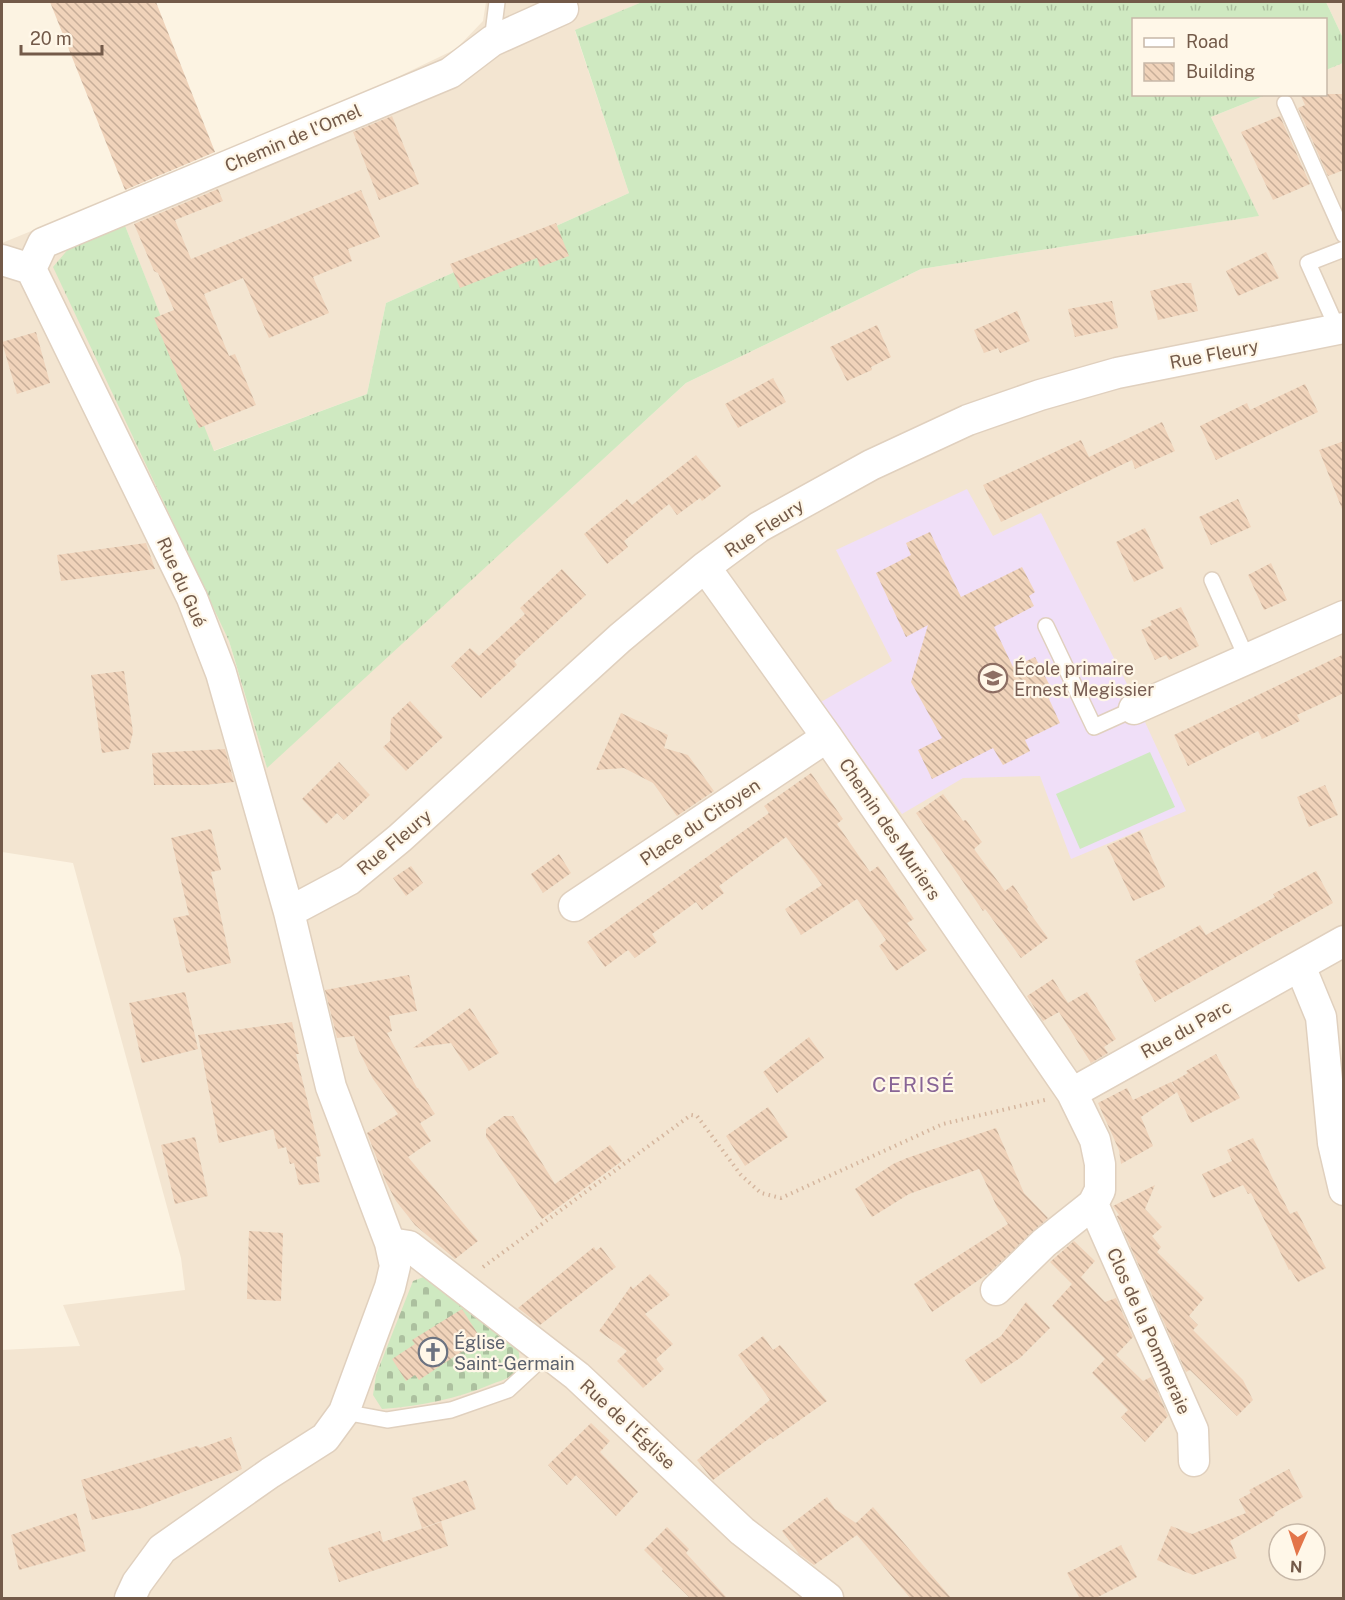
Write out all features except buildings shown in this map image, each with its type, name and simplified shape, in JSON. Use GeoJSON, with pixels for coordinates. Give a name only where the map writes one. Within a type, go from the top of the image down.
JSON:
{"type":"FeatureCollection","features":[{"type":"Feature","properties":{"kind":"street","name":"Chemin de l'Omel"},"geometry":{"type":"LineString","coordinates":[[31,269],[43,243],[450,73],[492,41],[563,9]]}},
{"type":"Feature","properties":{"kind":"street"},"geometry":{"type":"LineString","coordinates":[[2,260],[31,269]]}},
{"type":"Feature","properties":{"kind":"street","name":"Rue du Gué"},"geometry":{"type":"LineString","coordinates":[[31,269],[192,598],[220,673],[289,912],[331,1087],[390,1243],[395,1266],[390,1287],[345,1412],[325,1438],[270,1473],[162,1550],[137,1582],[130,1599]]}},
{"type":"Feature","properties":{"kind":"street","name":"Rue Fleury"},"geometry":{"type":"LineString","coordinates":[[289,912],[349,880],[400,838],[620,638],[705,567],[759,527],[871,465],[968,420],[1040,395],[1117,373],[1342,334]]}},
{"type":"Feature","properties":{"kind":"street","name":"Chemin des Muriers"},"geometry":{"type":"LineString","coordinates":[[705,567],[827,737],[1072,1093]]}},
{"type":"Feature","properties":{"kind":"street"},"geometry":{"type":"LineString","coordinates":[[1134,709],[1344,616]]}},
{"type":"Feature","properties":{"kind":"street","name":"Place du Citoyen"},"geometry":{"type":"LineString","coordinates":[[574,906],[827,737]]}},
{"type":"Feature","properties":{"kind":"street","name":"Rue du Parc"},"geometry":{"type":"LineString","coordinates":[[1072,1093],[1344,941]]}},
{"type":"Feature","properties":{"kind":"street"},"geometry":{"type":"LineString","coordinates":[[1300,966],[1321,1017],[1332,1143],[1344,1190]]}},
{"type":"Feature","properties":{"kind":"street"},"geometry":{"type":"LineString","coordinates":[[996,1290],[1044,1244],[1093,1204],[1100,1190],[1100,1164],[1095,1140],[1072,1093]]}},
{"type":"Feature","properties":{"kind":"street","name":"Clos de la Pommeraie"},"geometry":{"type":"LineString","coordinates":[[1093,1204],[1193,1430],[1194,1461]]}},
{"type":"Feature","properties":{"kind":"street","name":"Rue de l'Église"},"geometry":{"type":"LineString","coordinates":[[390,1243],[409,1246],[577,1376],[742,1531],[828,1599]]}},
{"type":"Feature","properties":{"kind":"lane"},"geometry":{"type":"LineString","coordinates":[[492,41],[498,2]]}},
{"type":"Feature","properties":{"kind":"lane"},"geometry":{"type":"LineString","coordinates":[[1285,103],[1344,234]]}},
{"type":"Feature","properties":{"kind":"lane"},"geometry":{"type":"LineString","coordinates":[[1342,334],[1308,263],[1344,249]]}},
{"type":"Feature","properties":{"kind":"lane"},"geometry":{"type":"LineString","coordinates":[[1212,580],[1247,659]]}},
{"type":"Feature","properties":{"kind":"lane"},"geometry":{"type":"LineString","coordinates":[[1046,626],[1094,727],[1134,709]]}},
{"type":"Feature","properties":{"kind":"lane"},"geometry":{"type":"LineString","coordinates":[[345,1412],[387,1420],[451,1410],[508,1390],[548,1353]]}},
{"type":"Feature","properties":{"kind":"path"},"geometry":{"type":"LineString","coordinates":[[461,1287],[494,1258],[692,1115],[697,1116],[741,1175],[760,1193],[781,1198],[943,1124],[1072,1093]]}},
{"type":"Feature","properties":{"kind":"shaded area"},"geometry":{"type":"Polygon","coordinates":[[[486,2],[642,2],[575,31],[629,193],[386,303],[367,394],[213,451],[124,223],[229,641],[267,767],[686,383],[921,269],[1258,216],[1211,117],[1264,96],[1327,96],[1327,70],[1343,63],[1343,1598],[2,1598],[2,1350],[80,1346],[63,1305],[185,1290],[181,1258],[73,863],[2,852],[2,243],[335,107],[456,49],[483,21],[486,2]]]}},
{"type":"Feature","properties":{"kind":"shaded area"},"geometry":{"type":"Polygon","coordinates":[[[1326,2],[1343,2],[1343,38],[1326,2]]]}},
{"type":"Feature","properties":{"kind":"shaded area","name":"École primaire Ernest Megissier"},"geometry":{"type":"Polygon","coordinates":[[[967,489],[993,536],[1041,513],[1133,696],[1186,811],[1071,859],[1040,776],[963,778],[902,814],[821,702],[892,661],[836,550],[967,489]]]}},
{"type":"Feature","properties":{"kind":"green space"},"geometry":{"type":"Polygon","coordinates":[[[642,2],[1326,2],[1343,38],[1343,63],[1327,70],[1327,18],[1132,18],[1132,96],[1264,96],[1211,117],[1259,216],[921,269],[686,383],[267,768],[229,641],[53,267],[70,247],[124,223],[214,451],[367,394],[386,303],[629,193],[575,30],[642,2]]]}},
{"type":"Feature","properties":{"kind":"green space"},"geometry":{"type":"Polygon","coordinates":[[[1150,752],[1175,807],[1080,849],[1056,794],[1150,752]]]}},
{"type":"Feature","properties":{"kind":"green space"},"geometry":{"type":"Polygon","coordinates":[[[426,1276],[518,1348],[519,1365],[509,1377],[465,1394],[424,1404],[382,1409],[373,1395],[376,1375],[413,1281],[426,1276]]]}},
{"type":"Feature","properties":{"kind":"place","name":"École primaire Ernest Megissier"},"geometry":{"type":"Point","coordinates":[993,678]}},
{"type":"Feature","properties":{"kind":"place","name":"Église Saint-Germain"},"geometry":{"type":"Point","coordinates":[433,1352]}},
{"type":"Feature","properties":{"kind":"district","name":"CERISÉ"},"geometry":{"type":"Point","coordinates":[914,1084]}}]}
